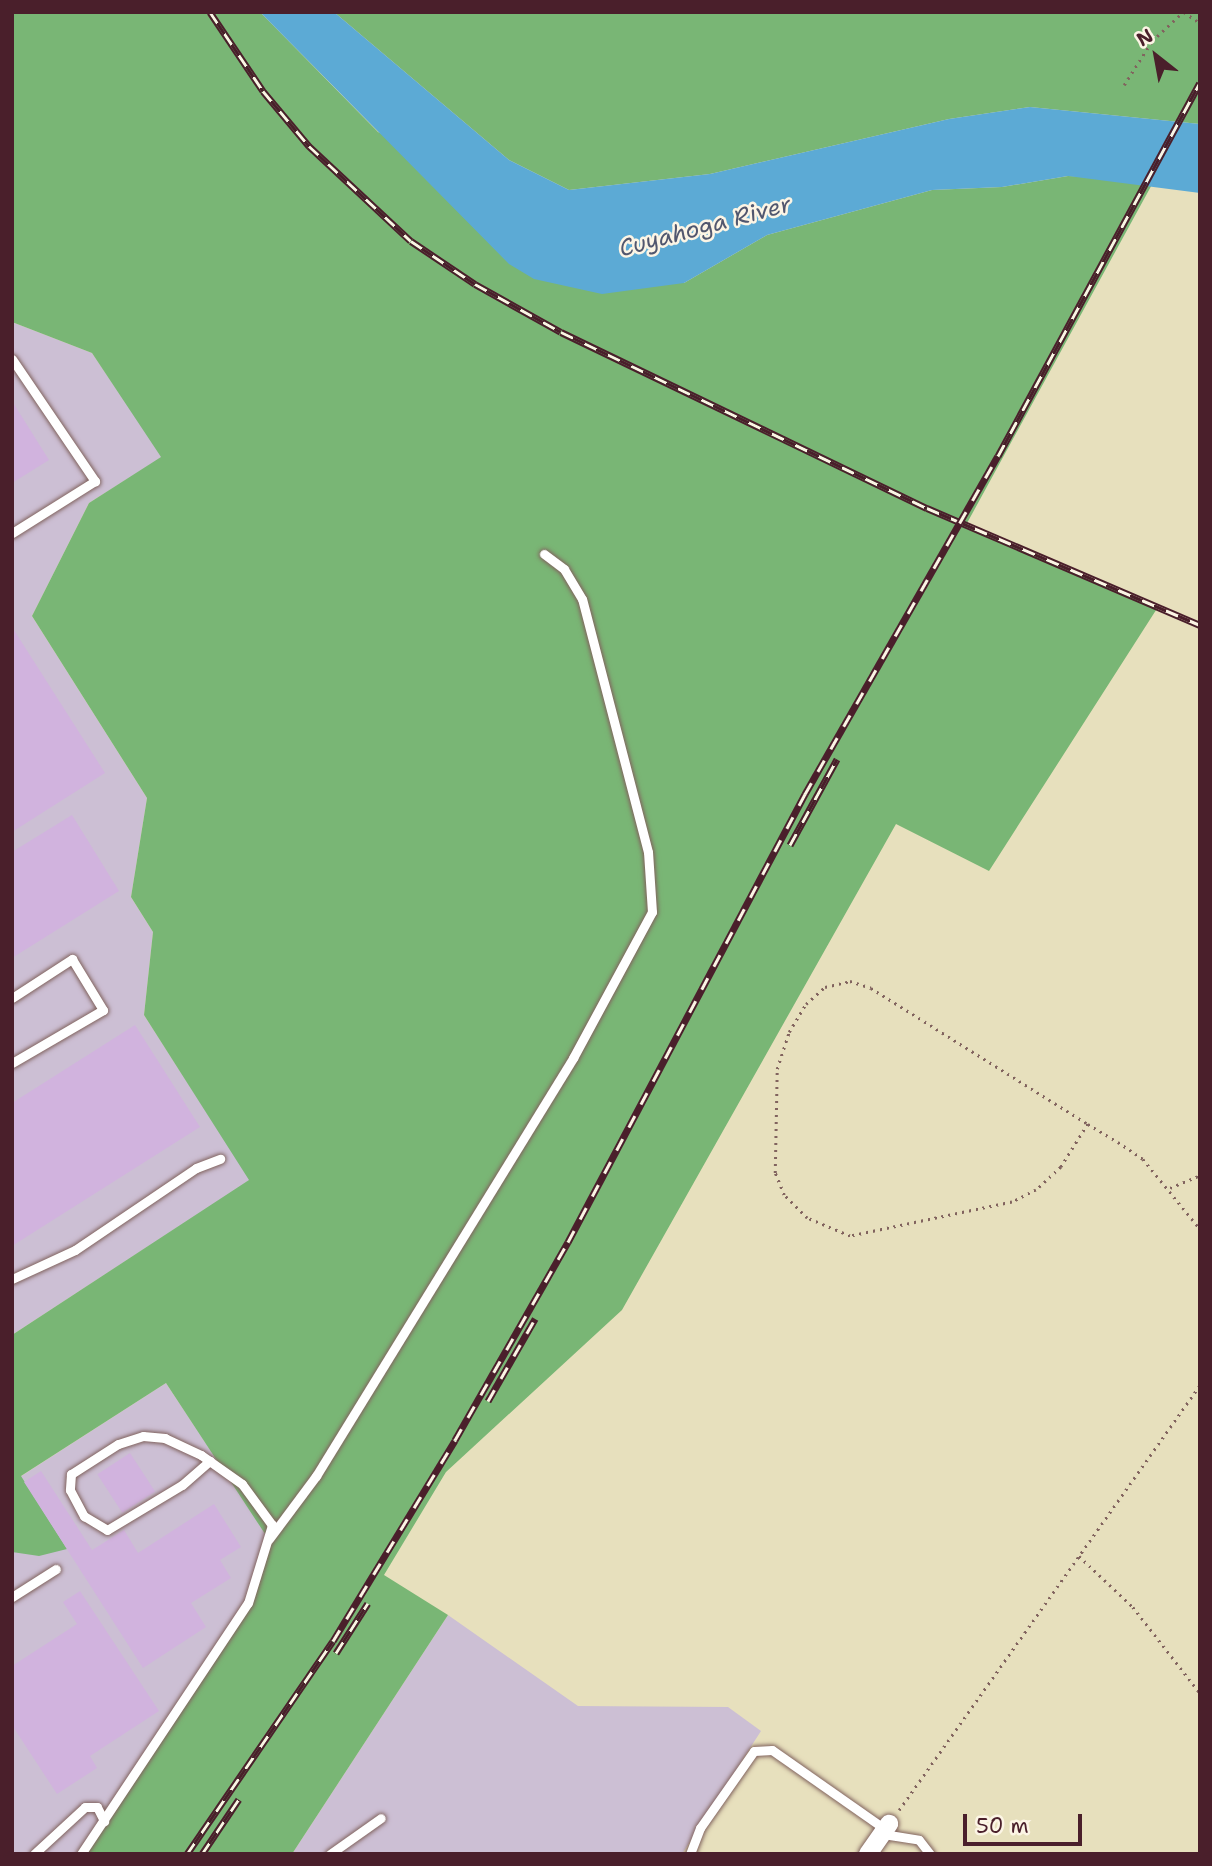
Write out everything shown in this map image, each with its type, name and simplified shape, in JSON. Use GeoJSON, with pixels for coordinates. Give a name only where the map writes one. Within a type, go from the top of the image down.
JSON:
{"type":"FeatureCollection","features":[{"type":"Feature","properties":{"kind":"street"},"geometry":{"type":"LineString","coordinates":[[868,1854],[885,1829]]}},
{"type":"Feature","properties":{"kind":"lane"},"geometry":{"type":"LineString","coordinates":[[12,359],[95,481],[12,534]]}},
{"type":"Feature","properties":{"kind":"lane"},"geometry":{"type":"LineString","coordinates":[[269,1539],[316,1476],[573,1058],[652,912],[648,852],[582,599],[564,569],[544,554]]}},
{"type":"Feature","properties":{"kind":"lane"},"geometry":{"type":"LineString","coordinates":[[12,998],[72,959],[103,1010],[12,1063]]}},
{"type":"Feature","properties":{"kind":"lane"},"geometry":{"type":"LineString","coordinates":[[12,1279],[75,1250],[196,1168],[220,1159]]}},
{"type":"Feature","properties":{"kind":"lane"},"geometry":{"type":"LineString","coordinates":[[81,1854],[248,1603],[272,1525],[256,1499],[210,1461],[165,1438],[143,1436],[94,1456],[71,1474],[70,1490],[84,1517],[107,1530],[182,1485],[210,1461]]}},
{"type":"Feature","properties":{"kind":"lane"},"geometry":{"type":"LineString","coordinates":[[12,1597],[56,1569]]}},
{"type":"Feature","properties":{"kind":"lane"},"geometry":{"type":"LineString","coordinates":[[690,1854],[700,1828],[754,1751],[772,1750],[885,1829],[919,1840],[930,1854]]}},
{"type":"Feature","properties":{"kind":"lane"},"geometry":{"type":"LineString","coordinates":[[34,1854],[85,1807],[97,1807],[104,1821]]}},
{"type":"Feature","properties":{"kind":"lane"},"geometry":{"type":"LineString","coordinates":[[330,1854],[381,1818]]}},
{"type":"Feature","properties":{"kind":"path"},"geometry":{"type":"LineString","coordinates":[[1124,85],[1152,41],[1183,12],[1200,23]]}},
{"type":"Feature","properties":{"kind":"path"},"geometry":{"type":"LineString","coordinates":[[1088,1124],[1061,1167],[1024,1196],[850,1236],[807,1218],[784,1195],[775,1173],[777,1069],[789,1032],[806,1004],[825,987],[850,981],[871,988],[1088,1124],[1143,1159],[1170,1188],[1200,1229]]}},
{"type":"Feature","properties":{"kind":"path"},"geometry":{"type":"LineString","coordinates":[[1170,1188],[1200,1175]]}},
{"type":"Feature","properties":{"kind":"path"},"geometry":{"type":"LineString","coordinates":[[885,1829],[1200,1385]]}},
{"type":"Feature","properties":{"kind":"path"},"geometry":{"type":"LineString","coordinates":[[1079,1556],[1133,1606],[1200,1693]]}},
{"type":"Feature","properties":{"kind":"shaded area"},"geometry":{"type":"Polygon","coordinates":[[[12,322],[92,353],[162,457],[89,503],[32,616],[147,798],[131,897],[153,932],[144,1015],[250,1180],[12,1335],[12,322]]]}},
{"type":"Feature","properties":{"kind":"shaded area"},"geometry":{"type":"Polygon","coordinates":[[[166,1383],[269,1539],[248,1603],[81,1854],[12,1854],[12,1482],[166,1383]]]}},
{"type":"Feature","properties":{"kind":"shaded area"},"geometry":{"type":"Polygon","coordinates":[[[448,1615],[578,1706],[728,1707],[761,1731],[682,1854],[292,1854],[448,1615]]]}},
{"type":"Feature","properties":{"kind":"green space"},"geometry":{"type":"Polygon","coordinates":[[[12,12],[260,12],[378,132],[684,283],[767,235],[932,190],[1002,187],[1068,176],[1155,179],[966,525],[1158,607],[989,871],[896,824],[622,1310],[446,1472],[384,1575],[448,1615],[292,1854],[81,1854],[248,1603],[269,1540],[166,1383],[21,1476],[67,1549],[39,1556],[12,1552],[12,1335],[249,1180],[144,1015],[153,932],[131,897],[147,798],[32,616],[89,503],[161,457],[92,353],[12,322],[12,12]]]}},
{"type":"Feature","properties":{"kind":"green space"},"geometry":{"type":"Polygon","coordinates":[[[334,12],[1200,12],[1200,124],[1030,107],[949,119],[710,174],[569,190],[509,160],[334,12]]]}},
{"type":"Feature","properties":{"kind":"water","name":"Cuyahoga River"},"geometry":{"type":"Polygon","coordinates":[[[260,12],[334,12],[509,160],[569,190],[710,174],[949,119],[1030,107],[1200,124],[1200,193],[1068,176],[1002,187],[932,190],[767,235],[684,283],[602,294],[534,279],[509,264],[260,12]]]}},
{"type":"Feature","properties":{"kind":"building"},"geometry":{"type":"Polygon","coordinates":[[[12,401],[49,460],[12,483],[12,401]]]}},
{"type":"Feature","properties":{"kind":"building"},"geometry":{"type":"Polygon","coordinates":[[[12,627],[105,773],[12,832],[12,627]]]}},
{"type":"Feature","properties":{"kind":"building"},"geometry":{"type":"Polygon","coordinates":[[[72,815],[119,891],[12,958],[12,852],[72,815]]]}},
{"type":"Feature","properties":{"kind":"building"},"geometry":{"type":"Polygon","coordinates":[[[135,1025],[200,1127],[12,1246],[12,1103],[135,1025]]]}},
{"type":"Feature","properties":{"kind":"building"},"geometry":{"type":"Polygon","coordinates":[[[130,1453],[155,1492],[122,1513],[97,1474],[130,1453]]]}},
{"type":"Feature","properties":{"kind":"building"},"geometry":{"type":"Polygon","coordinates":[[[41,1471],[92,1550],[124,1530],[138,1553],[214,1504],[241,1547],[220,1560],[231,1578],[191,1603],[206,1627],[143,1668],[24,1482],[41,1471]]]}},
{"type":"Feature","properties":{"kind":"building"},"geometry":{"type":"Polygon","coordinates":[[[80,1591],[159,1711],[90,1756],[97,1768],[57,1794],[12,1725],[12,1666],[77,1624],[63,1602],[80,1591]]]}},
{"type":"Feature","properties":{"kind":"railway"},"geometry":{"type":"LineString","coordinates":[[210,12],[263,91],[309,146],[411,241],[475,284],[561,332],[927,508],[1200,625]]}},
{"type":"Feature","properties":{"kind":"railway"},"geometry":{"type":"LineString","coordinates":[[187,1854],[333,1641],[455,1440],[568,1242],[805,794],[998,456],[1200,83]]}},
{"type":"Feature","properties":{"kind":"railway"},"geometry":{"type":"LineString","coordinates":[[790,845],[837,759]]}},
{"type":"Feature","properties":{"kind":"railway"},"geometry":{"type":"LineString","coordinates":[[488,1401],[535,1319]]}},
{"type":"Feature","properties":{"kind":"railway"},"geometry":{"type":"LineString","coordinates":[[336,1653],[368,1603]]}},
{"type":"Feature","properties":{"kind":"railway"},"geometry":{"type":"LineString","coordinates":[[202,1854],[239,1799]]}}]}
